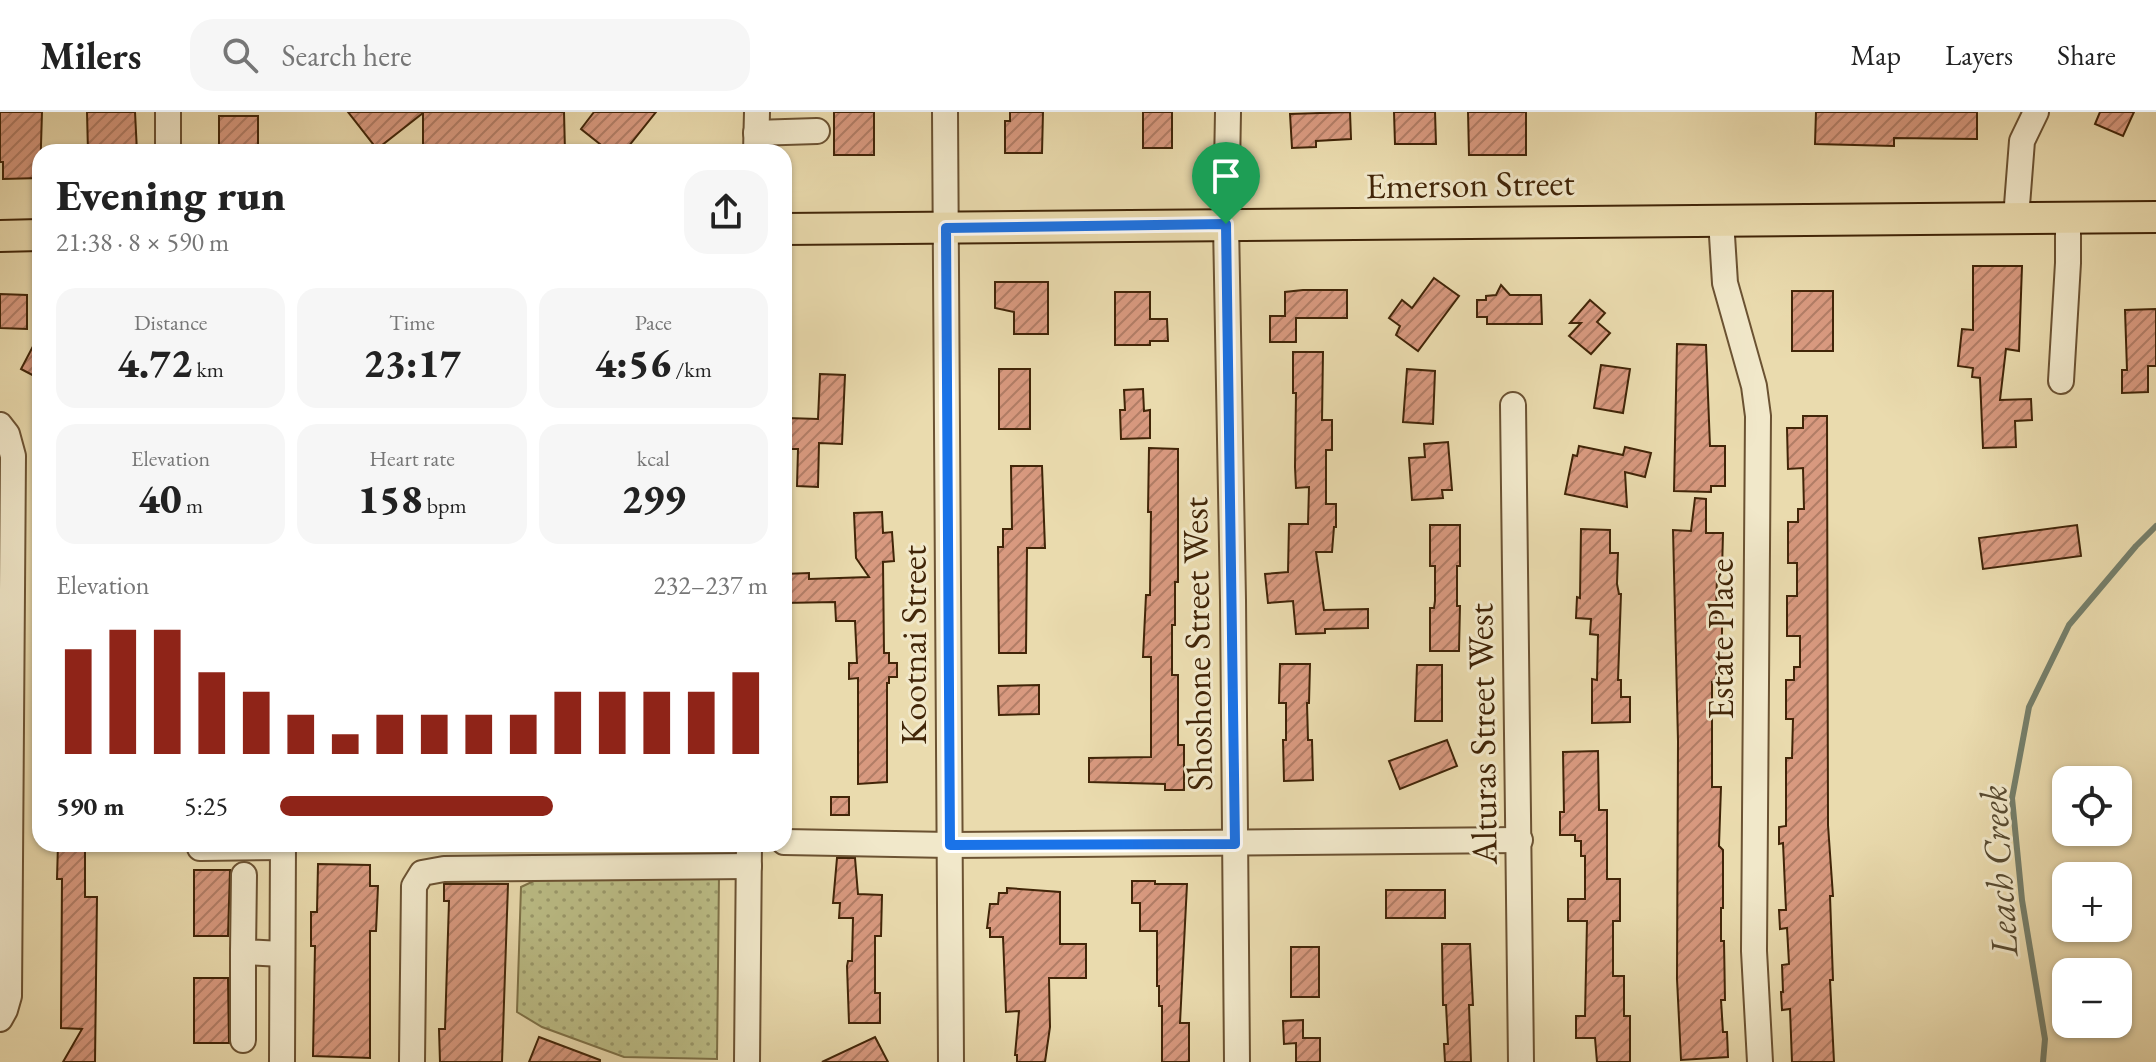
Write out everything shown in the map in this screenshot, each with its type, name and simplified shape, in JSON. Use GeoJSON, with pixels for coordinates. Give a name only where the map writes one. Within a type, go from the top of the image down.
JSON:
{"type":"FeatureCollection","features":[{"type":"Feature","properties":{"kind":"main road","name":"Emerson Street"},"geometry":{"type":"LineString","coordinates":[[792,229],[2156,217]]}},
{"type":"Feature","properties":{"kind":"main road"},"geometry":{"type":"LineString","coordinates":[[0,236],[32,235]]}},
{"type":"Feature","properties":{"kind":"street"},"geometry":{"type":"LineString","coordinates":[[168,112],[168,144]]}},
{"type":"Feature","properties":{"kind":"street","name":"Kootnai Street"},"geometry":{"type":"LineString","coordinates":[[945,112],[951,1062]]}},
{"type":"Feature","properties":{"kind":"street","name":"Shoshone Street West"},"geometry":{"type":"LineString","coordinates":[[1228,112],[1226,224],[1237,1062]]}},
{"type":"Feature","properties":{"kind":"street"},"geometry":{"type":"LineString","coordinates":[[2016,218],[2022,141],[2036,112]]}},
{"type":"Feature","properties":{"kind":"street"},"geometry":{"type":"LineString","coordinates":[[756,132],[817,131]]}},
{"type":"Feature","properties":{"kind":"street"},"geometry":{"type":"LineString","coordinates":[[2061,381],[2068,217]]}},
{"type":"Feature","properties":{"kind":"street","name":"Estate Place"},"geometry":{"type":"LineString","coordinates":[[1721,220],[1725,283],[1754,386],[1758,416],[1754,951],[1760,1062]]}},
{"type":"Feature","properties":{"kind":"street","name":"Alturas Street West"},"geometry":{"type":"LineString","coordinates":[[1513,405],[1521,1062]]}},
{"type":"Feature","properties":{"kind":"street"},"geometry":{"type":"LineString","coordinates":[[0,425],[7,434],[13,456],[9,996],[0,1019]]}},
{"type":"Feature","properties":{"kind":"street"},"geometry":{"type":"LineString","coordinates":[[792,842],[950,845],[1520,840]]}},
{"type":"Feature","properties":{"kind":"street"},"geometry":{"type":"LineString","coordinates":[[282,1062],[283,852]]}},
{"type":"Feature","properties":{"kind":"street"},"geometry":{"type":"LineString","coordinates":[[412,1062],[414,886],[422,873],[444,869],[749,855],[747,1062]]}},
{"type":"Feature","properties":{"kind":"street"},"geometry":{"type":"LineString","coordinates":[[243,1040],[244,875]]}},
{"type":"Feature","properties":{"kind":"street"},"geometry":{"type":"LineString","coordinates":[[243,952],[281,954]]}},
{"type":"Feature","properties":{"kind":"green space"},"geometry":{"type":"Polygon","coordinates":[[[719,875],[717,1059],[624,1057],[542,1027],[517,1012],[521,887],[538,879],[719,875]]]}},
{"type":"Feature","properties":{"kind":"building"},"geometry":{"type":"Polygon","coordinates":[[[0,112],[42,112],[41,144],[32,144],[32,178],[3,179],[3,162],[0,162],[0,112]]]}},
{"type":"Feature","properties":{"kind":"building"},"geometry":{"type":"Polygon","coordinates":[[[87,112],[135,112],[137,144],[88,144],[87,112]]]}},
{"type":"Feature","properties":{"kind":"building"},"geometry":{"type":"Polygon","coordinates":[[[348,112],[564,112],[565,144],[423,144],[423,113],[383,144],[373,144],[348,112]]]}},
{"type":"Feature","properties":{"kind":"building"},"geometry":{"type":"Polygon","coordinates":[[[594,112],[656,112],[630,144],[600,144],[581,129],[594,112]]]}},
{"type":"Feature","properties":{"kind":"building"},"geometry":{"type":"Polygon","coordinates":[[[834,112],[874,112],[874,155],[834,155],[834,112]]]}},
{"type":"Feature","properties":{"kind":"building"},"geometry":{"type":"Polygon","coordinates":[[[1010,112],[1043,112],[1042,153],[1005,153],[1005,121],[1010,121],[1010,112]]]}},
{"type":"Feature","properties":{"kind":"building"},"geometry":{"type":"Polygon","coordinates":[[[1143,112],[1172,112],[1172,148],[1143,148],[1143,112]]]}},
{"type":"Feature","properties":{"kind":"building"},"geometry":{"type":"Polygon","coordinates":[[[1350,112],[1351,139],[1316,141],[1316,147],[1292,148],[1290,114],[1350,112]]]}},
{"type":"Feature","properties":{"kind":"building"},"geometry":{"type":"Polygon","coordinates":[[[1394,112],[1435,112],[1436,144],[1395,144],[1394,112]]]}},
{"type":"Feature","properties":{"kind":"building"},"geometry":{"type":"Polygon","coordinates":[[[1468,112],[1526,112],[1526,155],[1469,155],[1468,112]]]}},
{"type":"Feature","properties":{"kind":"building"},"geometry":{"type":"Polygon","coordinates":[[[1816,112],[1977,112],[1977,139],[1894,138],[1894,146],[1815,144],[1816,112]]]}},
{"type":"Feature","properties":{"kind":"building"},"geometry":{"type":"Polygon","coordinates":[[[2100,112],[2134,112],[2123,136],[2095,124],[2100,112]]]}},
{"type":"Feature","properties":{"kind":"building"},"geometry":{"type":"Polygon","coordinates":[[[219,116],[258,116],[258,144],[219,144],[219,116]]]}},
{"type":"Feature","properties":{"kind":"building"},"geometry":{"type":"Polygon","coordinates":[[[1973,266],[2022,266],[2019,351],[2006,349],[2000,400],[2031,399],[2032,420],[2015,421],[2016,447],[1983,448],[1980,378],[1972,377],[1973,368],[1958,366],[1962,329],[1973,330],[1973,266]]]}},
{"type":"Feature","properties":{"kind":"building"},"geometry":{"type":"Polygon","coordinates":[[[1434,278],[1459,296],[1418,351],[1396,335],[1400,326],[1389,318],[1402,300],[1412,308],[1434,278]]]}},
{"type":"Feature","properties":{"kind":"building"},"geometry":{"type":"Polygon","coordinates":[[[995,282],[1048,282],[1048,334],[1014,334],[1014,312],[995,308],[995,282]]]}},
{"type":"Feature","properties":{"kind":"building"},"geometry":{"type":"Polygon","coordinates":[[[1501,285],[1510,295],[1541,295],[1542,324],[1487,324],[1487,317],[1477,317],[1477,300],[1496,295],[1501,285]]]}},
{"type":"Feature","properties":{"kind":"building"},"geometry":{"type":"Polygon","coordinates":[[[1347,290],[1347,318],[1296,318],[1296,342],[1270,342],[1270,316],[1285,316],[1285,292],[1347,290]]]}},
{"type":"Feature","properties":{"kind":"building"},"geometry":{"type":"Polygon","coordinates":[[[1792,291],[1833,291],[1833,351],[1792,351],[1792,291]]]}},
{"type":"Feature","properties":{"kind":"building"},"geometry":{"type":"Polygon","coordinates":[[[1115,292],[1150,292],[1150,319],[1167,319],[1168,341],[1150,341],[1150,345],[1115,345],[1115,292]]]}},
{"type":"Feature","properties":{"kind":"building"},"geometry":{"type":"Polygon","coordinates":[[[0,294],[27,295],[27,329],[0,328],[0,294]]]}},
{"type":"Feature","properties":{"kind":"building"},"geometry":{"type":"Polygon","coordinates":[[[1590,300],[1605,313],[1597,322],[1610,333],[1591,354],[1569,336],[1581,323],[1570,323],[1590,300]]]}},
{"type":"Feature","properties":{"kind":"building"},"geometry":{"type":"Polygon","coordinates":[[[2156,309],[2156,366],[2148,366],[2148,392],[2122,393],[2122,370],[2127,370],[2125,310],[2156,309]]]}},
{"type":"Feature","properties":{"kind":"building"},"geometry":{"type":"Polygon","coordinates":[[[1677,344],[1706,345],[1710,446],[1725,446],[1725,486],[1711,486],[1711,492],[1674,491],[1677,344]]]}},
{"type":"Feature","properties":{"kind":"building"},"geometry":{"type":"Polygon","coordinates":[[[32,348],[32,375],[21,369],[32,348]]]}},
{"type":"Feature","properties":{"kind":"building"},"geometry":{"type":"Polygon","coordinates":[[[1293,352],[1323,352],[1322,420],[1332,420],[1332,450],[1326,450],[1326,504],[1336,504],[1336,527],[1332,552],[1316,552],[1324,610],[1368,609],[1368,628],[1325,629],[1325,633],[1296,634],[1293,601],[1268,603],[1265,574],[1288,572],[1289,524],[1308,524],[1309,487],[1296,488],[1293,352]]]}},
{"type":"Feature","properties":{"kind":"building"},"geometry":{"type":"Polygon","coordinates":[[[1601,365],[1630,369],[1623,413],[1594,408],[1601,365]]]}},
{"type":"Feature","properties":{"kind":"building"},"geometry":{"type":"Polygon","coordinates":[[[999,369],[1030,369],[1030,429],[999,429],[999,369]]]}},
{"type":"Feature","properties":{"kind":"building"},"geometry":{"type":"Polygon","coordinates":[[[1407,369],[1435,371],[1433,424],[1403,422],[1407,369]]]}},
{"type":"Feature","properties":{"kind":"building"},"geometry":{"type":"Polygon","coordinates":[[[820,374],[845,375],[842,444],[819,443],[818,487],[797,486],[798,449],[792,449],[792,418],[818,419],[820,374]]]}},
{"type":"Feature","properties":{"kind":"building"},"geometry":{"type":"Polygon","coordinates":[[[1143,389],[1144,411],[1150,410],[1150,438],[1121,439],[1120,410],[1125,410],[1124,390],[1143,389]]]}},
{"type":"Feature","properties":{"kind":"building"},"geometry":{"type":"Polygon","coordinates":[[[1803,416],[1827,416],[1828,825],[1833,896],[1830,896],[1833,980],[1830,980],[1834,1062],[1792,1062],[1790,1009],[1782,1010],[1781,992],[1782,965],[1789,964],[1787,928],[1780,929],[1779,910],[1786,910],[1783,843],[1779,844],[1779,827],[1786,826],[1786,758],[1792,758],[1793,719],[1786,719],[1786,680],[1794,680],[1794,667],[1800,667],[1800,636],[1787,636],[1787,596],[1797,596],[1797,563],[1788,563],[1788,522],[1798,522],[1798,509],[1804,509],[1803,468],[1788,469],[1787,428],[1803,428],[1803,416]]]}},
{"type":"Feature","properties":{"kind":"building"},"geometry":{"type":"Polygon","coordinates":[[[1448,442],[1452,490],[1442,490],[1443,498],[1412,500],[1409,458],[1425,457],[1424,444],[1448,442]]]}},
{"type":"Feature","properties":{"kind":"building"},"geometry":{"type":"Polygon","coordinates":[[[1579,446],[1623,455],[1625,447],[1651,453],[1645,477],[1625,472],[1627,507],[1565,494],[1573,455],[1577,456],[1579,446]]]}},
{"type":"Feature","properties":{"kind":"building"},"geometry":{"type":"Polygon","coordinates":[[[1149,448],[1178,449],[1178,582],[1175,582],[1175,625],[1172,625],[1172,675],[1178,675],[1178,745],[1184,745],[1184,790],[1165,790],[1165,784],[1089,782],[1089,758],[1151,757],[1151,657],[1143,657],[1146,595],[1150,595],[1149,448]]]}},
{"type":"Feature","properties":{"kind":"building"},"geometry":{"type":"Polygon","coordinates":[[[1011,466],[1042,466],[1045,548],[1027,548],[1026,653],[999,653],[998,547],[1003,547],[1003,529],[1012,529],[1011,466]]]}},
{"type":"Feature","properties":{"kind":"building"},"geometry":{"type":"Polygon","coordinates":[[[1695,498],[1706,499],[1706,533],[1723,533],[1722,572],[1717,572],[1716,620],[1722,620],[1722,658],[1717,658],[1716,682],[1712,682],[1712,787],[1721,787],[1719,846],[1723,850],[1721,941],[1724,941],[1725,1000],[1721,1000],[1728,1057],[1681,1060],[1677,979],[1678,741],[1673,530],[1691,531],[1695,498]]]}},
{"type":"Feature","properties":{"kind":"building"},"geometry":{"type":"Polygon","coordinates":[[[882,512],[883,533],[892,532],[894,561],[883,562],[884,653],[889,653],[889,663],[897,663],[897,677],[889,677],[887,683],[887,782],[858,784],[858,678],[849,679],[849,663],[857,663],[855,621],[836,621],[835,602],[792,603],[792,574],[809,573],[809,579],[869,577],[856,558],[854,513],[882,512]]]}},
{"type":"Feature","properties":{"kind":"building"},"geometry":{"type":"Polygon","coordinates":[[[1430,525],[1460,525],[1460,566],[1457,566],[1459,651],[1430,651],[1430,608],[1434,608],[1435,601],[1435,566],[1430,566],[1430,525]]]}},
{"type":"Feature","properties":{"kind":"building"},"geometry":{"type":"Polygon","coordinates":[[[2077,525],[2081,556],[1983,569],[1979,538],[2077,525]]]}},
{"type":"Feature","properties":{"kind":"building"},"geometry":{"type":"Polygon","coordinates":[[[1581,529],[1610,530],[1610,553],[1618,553],[1617,584],[1621,594],[1618,680],[1621,680],[1621,697],[1630,697],[1630,722],[1592,723],[1592,679],[1597,680],[1598,635],[1590,634],[1591,619],[1576,618],[1577,597],[1580,598],[1581,529]]]}},
{"type":"Feature","properties":{"kind":"building"},"geometry":{"type":"Polygon","coordinates":[[[1280,664],[1310,664],[1307,703],[1313,780],[1284,781],[1286,703],[1279,703],[1280,664]]]}},
{"type":"Feature","properties":{"kind":"building"},"geometry":{"type":"Polygon","coordinates":[[[1417,665],[1442,665],[1442,721],[1415,721],[1417,665]]]}},
{"type":"Feature","properties":{"kind":"building"},"geometry":{"type":"Polygon","coordinates":[[[1039,685],[1039,714],[999,715],[998,686],[1039,685]]]}},
{"type":"Feature","properties":{"kind":"building"},"geometry":{"type":"Polygon","coordinates":[[[1447,740],[1457,766],[1400,789],[1389,761],[1447,740]]]}},
{"type":"Feature","properties":{"kind":"building"},"geometry":{"type":"Polygon","coordinates":[[[1598,751],[1599,810],[1607,810],[1607,879],[1620,879],[1620,921],[1613,921],[1613,976],[1624,976],[1624,1016],[1630,1016],[1630,1062],[1597,1062],[1595,1038],[1576,1038],[1576,1016],[1585,1016],[1587,921],[1568,921],[1568,899],[1585,899],[1585,856],[1581,856],[1581,841],[1575,841],[1575,835],[1560,835],[1560,812],[1564,812],[1563,752],[1598,751]]]}},
{"type":"Feature","properties":{"kind":"building"},"geometry":{"type":"Polygon","coordinates":[[[831,797],[849,797],[849,815],[831,815],[831,797]]]}},
{"type":"Feature","properties":{"kind":"building"},"geometry":{"type":"Polygon","coordinates":[[[58,852],[85,852],[85,897],[97,897],[95,1062],[63,1062],[82,1029],[61,1028],[62,879],[57,879],[58,852]]]}},
{"type":"Feature","properties":{"kind":"building"},"geometry":{"type":"Polygon","coordinates":[[[837,858],[855,858],[858,894],[882,895],[881,936],[875,936],[875,993],[880,993],[880,1023],[849,1023],[847,966],[848,961],[852,961],[853,918],[839,918],[840,903],[833,903],[837,858]]]}},
{"type":"Feature","properties":{"kind":"building"},"geometry":{"type":"Polygon","coordinates":[[[318,864],[370,865],[370,886],[378,886],[376,931],[370,931],[370,1058],[313,1056],[315,946],[311,946],[311,912],[317,912],[318,864]]]}},
{"type":"Feature","properties":{"kind":"building"},"geometry":{"type":"Polygon","coordinates":[[[194,870],[230,870],[228,936],[194,936],[194,870]]]}},
{"type":"Feature","properties":{"kind":"building"},"geometry":{"type":"Polygon","coordinates":[[[1132,881],[1187,884],[1180,1023],[1189,1023],[1189,1062],[1162,1062],[1157,931],[1140,931],[1140,903],[1132,903],[1132,881]]]}},
{"type":"Feature","properties":{"kind":"building"},"geometry":{"type":"Polygon","coordinates":[[[444,884],[508,884],[502,1062],[440,1062],[439,1029],[445,1029],[449,901],[444,901],[444,884]]]}},
{"type":"Feature","properties":{"kind":"building"},"geometry":{"type":"Polygon","coordinates":[[[1007,888],[1060,892],[1060,944],[1086,944],[1086,978],[1049,978],[1050,1027],[1045,1062],[1017,1062],[1019,1011],[1006,1012],[1003,937],[990,937],[990,928],[987,928],[990,904],[998,904],[999,893],[1007,893],[1007,888]]]}},
{"type":"Feature","properties":{"kind":"building"},"geometry":{"type":"Polygon","coordinates":[[[1386,890],[1445,890],[1445,918],[1386,918],[1386,890]]]}},
{"type":"Feature","properties":{"kind":"building"},"geometry":{"type":"Polygon","coordinates":[[[1442,944],[1470,944],[1473,1005],[1469,1005],[1471,1062],[1445,1062],[1444,1044],[1448,1044],[1446,1005],[1443,1005],[1442,944]]]}},
{"type":"Feature","properties":{"kind":"building"},"geometry":{"type":"Polygon","coordinates":[[[1291,947],[1319,947],[1319,997],[1291,997],[1291,947]]]}},
{"type":"Feature","properties":{"kind":"building"},"geometry":{"type":"Polygon","coordinates":[[[194,978],[228,978],[229,1043],[194,1043],[194,978]]]}},
{"type":"Feature","properties":{"kind":"building"},"geometry":{"type":"Polygon","coordinates":[[[1303,1020],[1303,1038],[1320,1038],[1320,1062],[1296,1062],[1296,1043],[1284,1044],[1283,1021],[1303,1020]]]}},
{"type":"Feature","properties":{"kind":"building"},"geometry":{"type":"Polygon","coordinates":[[[539,1037],[600,1060],[600,1062],[529,1062],[539,1037]]]}},
{"type":"Feature","properties":{"kind":"building"},"geometry":{"type":"Polygon","coordinates":[[[875,1037],[888,1062],[822,1062],[875,1037]]]}},
{"type":"Feature","properties":{"kind":"waterway","name":"Leach Creek"},"geometry":{"type":"LineString","coordinates":[[2043,1062],[2045,1039],[2022,900],[2012,798],[2029,707],[2069,625],[2156,526]]}},
{"type":"Feature","properties":{"kind":"route"},"geometry":{"type":"LineString","coordinates":[[1226,224],[1235,844],[950,845],[946,228],[1226,224]]}}]}
